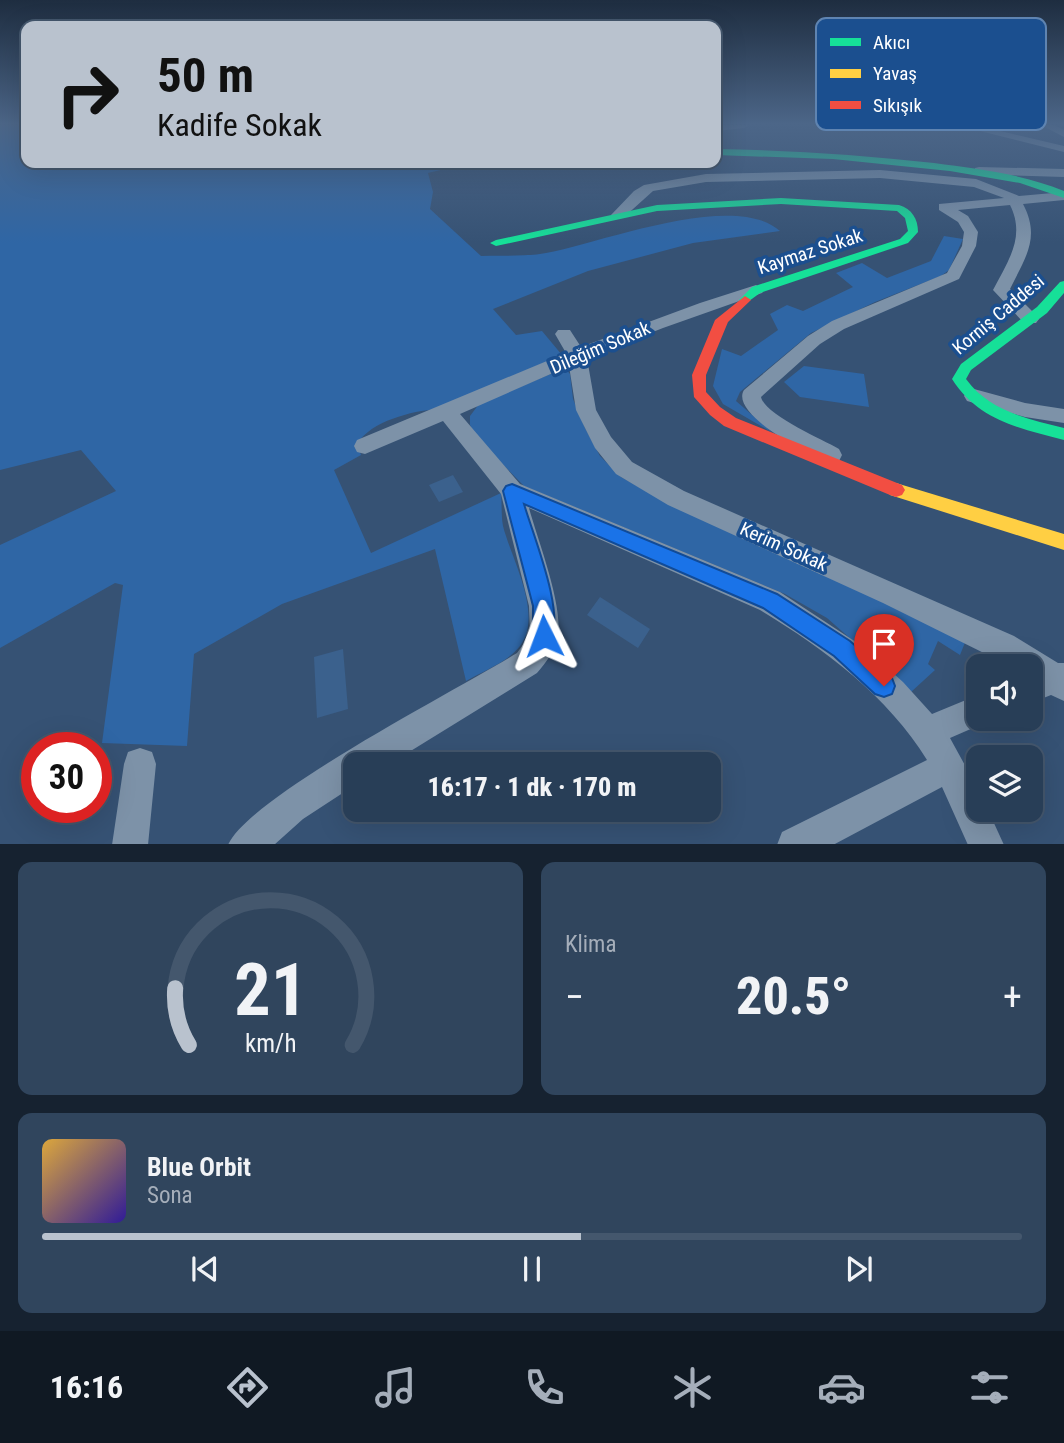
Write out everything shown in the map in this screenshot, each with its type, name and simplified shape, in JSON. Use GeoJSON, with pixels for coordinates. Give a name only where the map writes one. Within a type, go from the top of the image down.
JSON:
{"type":"FeatureCollection","features":[{"type":"Feature","properties":{"kind":"street"},"geometry":{"type":"LineString","coordinates":[[927,164],[1023,178],[1064,196]]}},
{"type":"Feature","properties":{"kind":"street"},"geometry":{"type":"LineString","coordinates":[[977,171],[1064,173]]}},
{"type":"Feature","properties":{"kind":"street"},"geometry":{"type":"LineString","coordinates":[[618,215],[639,194],[655,186],[701,178],[880,174],[984,185],[1012,196],[1026,224],[1024,244],[1001,290],[1030,319]]}},
{"type":"Feature","properties":{"kind":"street"},"geometry":{"type":"LineString","coordinates":[[894,489],[765,417],[752,404],[751,395],[814,340],[838,326],[953,276],[969,246],[971,232],[963,219],[944,207],[1064,196]]}},
{"type":"Feature","properties":{"kind":"street","name":"Kaymaz Sokak"},"geometry":{"type":"LineString","coordinates":[[496,243],[618,215],[676,206],[803,201],[892,206],[904,210],[912,217],[913,232],[904,241],[756,290],[729,312],[718,328],[699,375],[697,385],[705,402],[730,422],[894,489],[1064,542]]}},
{"type":"Feature","properties":{"kind":"street","name":"Korniş Caddesi"},"geometry":{"type":"LineString","coordinates":[[967,394],[959,379],[966,367],[1030,319],[1064,285]]}},
{"type":"Feature","properties":{"kind":"street","name":"Dileğim Sokak"},"geometry":{"type":"LineString","coordinates":[[365,446],[578,356],[702,307],[756,290]]}},
{"type":"Feature","properties":{"kind":"street"},"geometry":{"type":"LineString","coordinates":[[564,334],[578,356]]}},
{"type":"Feature","properties":{"kind":"street","name":"Kerim Sokak"},"geometry":{"type":"LineString","coordinates":[[578,356],[582,396],[594,426],[612,456],[641,480],[1004,646],[1054,683]]}},
{"type":"Feature","properties":{"kind":"street"},"geometry":{"type":"LineString","coordinates":[[967,394],[1033,412],[1064,416]]}},
{"type":"Feature","properties":{"kind":"street"},"geometry":{"type":"LineString","coordinates":[[967,394],[1000,413],[1064,434]]}},
{"type":"Feature","properties":{"kind":"street"},"geometry":{"type":"LineString","coordinates":[[378,752],[527,663],[537,652],[544,636],[543,606],[512,491],[447,412]]}},
{"type":"Feature","properties":{"kind":"street"},"geometry":{"type":"LineString","coordinates":[[512,491],[770,601],[796,616],[871,673],[927,732],[986,844]]}},
{"type":"Feature","properties":{"kind":"street"},"geometry":{"type":"LineString","coordinates":[[927,732],[966,715]]}},
{"type":"Feature","properties":{"kind":"street"},"geometry":{"type":"LineString","coordinates":[[130,844],[140,764]]}},
{"type":"Feature","properties":{"kind":"street"},"geometry":{"type":"LineString","coordinates":[[797,844],[947,767]]}},
{"type":"Feature","properties":{"kind":"street"},"geometry":{"type":"LineString","coordinates":[[247,844],[291,807],[343,773]]}},
{"type":"Feature","properties":{"kind":"shaded area"},"geometry":{"type":"Polygon","coordinates":[[[0,164],[21,164],[21,168],[449,168],[428,173],[433,192],[430,209],[481,256],[546,253],[700,217],[732,216],[759,220],[780,231],[693,243],[588,271],[493,309],[516,335],[542,331],[562,355],[437,409],[404,415],[382,423],[363,436],[357,444],[361,455],[334,470],[371,553],[501,493],[503,526],[524,586],[529,619],[526,633],[515,652],[466,681],[435,549],[282,604],[194,654],[187,746],[112,743],[112,732],[103,732],[123,585],[115,583],[0,648],[0,545],[116,491],[81,450],[0,470],[0,164]]]}},
{"type":"Feature","properties":{"kind":"shaded area"},"geometry":{"type":"Polygon","coordinates":[[[944,236],[963,239],[949,270],[941,276],[875,302],[811,333],[740,392],[736,401],[773,433],[723,404],[713,386],[722,349],[741,356],[778,330],[770,314],[787,305],[803,311],[853,287],[836,273],[862,263],[887,278],[931,261],[944,236]]]}},
{"type":"Feature","properties":{"kind":"shaded area"},"geometry":{"type":"Polygon","coordinates":[[[804,366],[864,374],[869,407],[800,397],[784,382],[804,366]]]}},
{"type":"Feature","properties":{"kind":"shaded area"},"geometry":{"type":"Polygon","coordinates":[[[565,368],[570,374],[573,399],[585,428],[600,456],[621,477],[671,505],[968,635],[960,655],[938,641],[928,664],[935,670],[911,692],[827,618],[785,594],[524,486],[476,437],[470,425],[470,416],[479,404],[565,368]]]}},
{"type":"Feature","properties":{"kind":"shaded area"},"geometry":{"type":"Polygon","coordinates":[[[453,475],[463,492],[439,502],[429,485],[453,475]]]}},
{"type":"Feature","properties":{"kind":"shaded area"},"geometry":{"type":"Polygon","coordinates":[[[600,597],[650,629],[638,648],[587,615],[600,597]]]}},
{"type":"Feature","properties":{"kind":"shaded area"},"geometry":{"type":"Polygon","coordinates":[[[343,649],[348,709],[317,718],[314,657],[343,649]]]}},
{"type":"Feature","properties":{"kind":"traffic: fast"},"geometry":{"type":"LineString","coordinates":[[920,164],[1023,180],[1064,195]]}},
{"type":"Feature","properties":{"kind":"traffic: fast"},"geometry":{"type":"LineString","coordinates":[[496,243],[657,208],[781,201],[899,208],[910,218],[913,232],[904,241],[756,290],[745,300]]}},
{"type":"Feature","properties":{"kind":"traffic: fast"},"geometry":{"type":"LineString","coordinates":[[1064,285],[1042,310],[966,367],[959,379],[967,392],[991,410],[1020,422],[1064,434]]}},
{"type":"Feature","properties":{"kind":"traffic: slow"},"geometry":{"type":"LineString","coordinates":[[896,490],[1064,542]]}},
{"type":"Feature","properties":{"kind":"traffic: jam"},"geometry":{"type":"LineString","coordinates":[[745,300],[722,320],[699,375],[699,393],[715,411],[730,422],[896,490]]}},
{"type":"Feature","properties":{"kind":"route"},"geometry":{"type":"LineString","coordinates":[[544,636],[543,606],[512,491],[770,601],[842,648],[884,686]]}}]}
